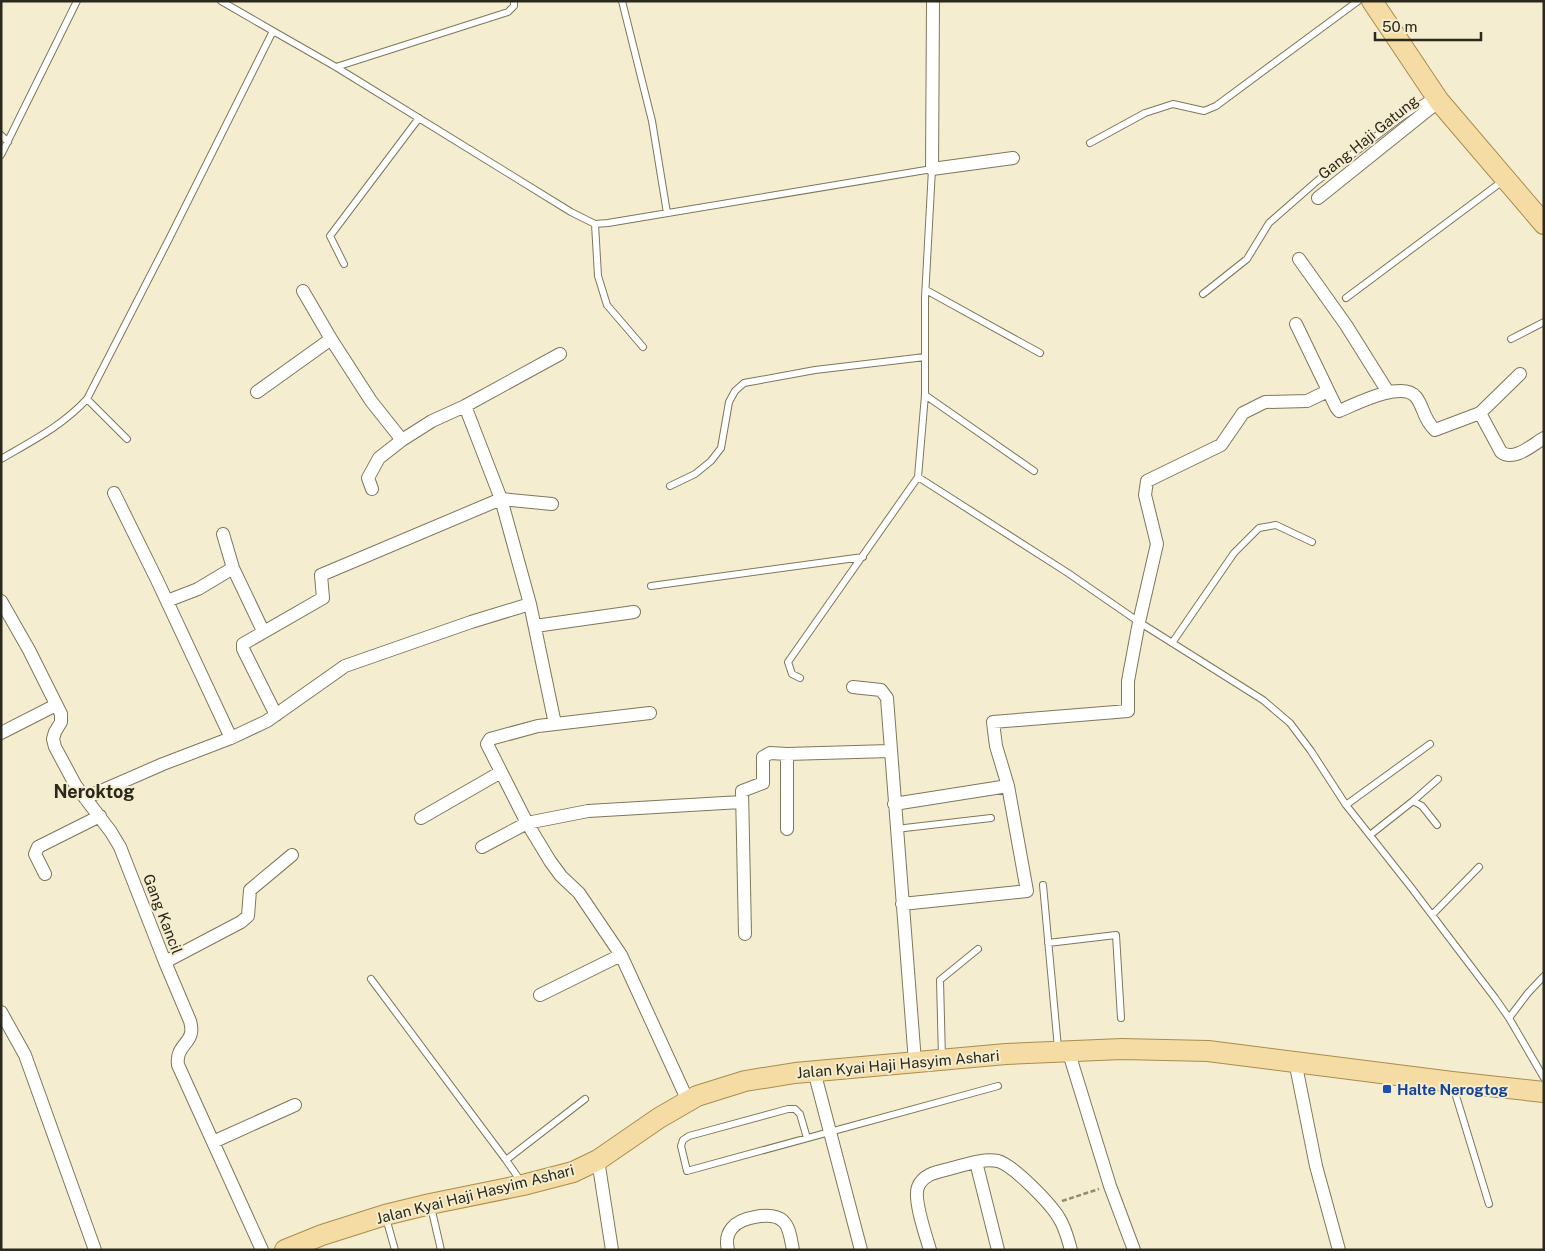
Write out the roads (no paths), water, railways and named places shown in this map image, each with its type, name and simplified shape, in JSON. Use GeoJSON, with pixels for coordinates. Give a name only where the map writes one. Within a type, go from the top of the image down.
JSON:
{"type":"FeatureCollection","features":[{"type":"Feature","properties":{"kind":"main road"},"geometry":{"type":"LineString","coordinates":[[1372,1],[1436,98],[1544,224]]}},
{"type":"Feature","properties":{"kind":"main road","name":"Jalan Kyai Haji Hasyim Ashari"},"geometry":{"type":"LineString","coordinates":[[286,1250],[322,1235],[385,1215],[523,1185],[573,1172],[598,1160],[659,1118],[688,1101],[717,1089],[745,1081],[814,1071],[942,1059],[1063,1051],[1122,1049],[1208,1051],[1452,1082],[1540,1089]]}},
{"type":"Feature","properties":{"kind":"street"},"geometry":{"type":"LineString","coordinates":[[934,1],[932,169],[1013,158]]}},
{"type":"Feature","properties":{"kind":"street","name":"Gang Haji Gatung"},"geometry":{"type":"LineString","coordinates":[[1318,198],[1436,98]]}},
{"type":"Feature","properties":{"kind":"street"},"geometry":{"type":"LineString","coordinates":[[1302,264],[1346,325],[1388,392]]}},
{"type":"Feature","properties":{"kind":"street"},"geometry":{"type":"LineString","coordinates":[[303,291],[371,402],[402,440]]}},
{"type":"Feature","properties":{"kind":"street"},"geometry":{"type":"LineString","coordinates":[[1296,324],[1328,391],[1340,411],[1388,392],[1406,390],[1416,396],[1428,424],[1435,430],[1480,413],[1520,374]]}},
{"type":"Feature","properties":{"kind":"street"},"geometry":{"type":"LineString","coordinates":[[257,392],[331,339]]}},
{"type":"Feature","properties":{"kind":"street"},"geometry":{"type":"LineString","coordinates":[[372,489],[368,478],[379,458],[402,440],[432,421],[465,406],[560,354]]}},
{"type":"Feature","properties":{"kind":"street"},"geometry":{"type":"LineString","coordinates":[[902,904],[1027,891],[1008,786],[996,746],[994,722],[1128,711],[1128,681],[1157,544],[1145,495],[1147,481],[1221,445],[1243,413],[1265,402],[1307,401],[1328,391]]}},
{"type":"Feature","properties":{"kind":"street"},"geometry":{"type":"LineString","coordinates":[[465,406],[501,499],[530,604],[555,724]]}},
{"type":"Feature","properties":{"kind":"street"},"geometry":{"type":"LineString","coordinates":[[1480,413],[1501,452],[1505,455],[1517,454],[1544,438]]}},
{"type":"Feature","properties":{"kind":"street"},"geometry":{"type":"LineString","coordinates":[[114,493],[231,738]]}},
{"type":"Feature","properties":{"kind":"street"},"geometry":{"type":"LineString","coordinates":[[276,715],[243,649],[243,644],[323,598],[321,575],[501,499],[552,504]]}},
{"type":"Feature","properties":{"kind":"street"},"geometry":{"type":"LineString","coordinates":[[223,534],[233,568],[264,631]]}},
{"type":"Feature","properties":{"kind":"street"},"geometry":{"type":"LineString","coordinates":[[167,601],[198,589],[233,568]]}},
{"type":"Feature","properties":{"kind":"street","name":"Gang Kancil"},"geometry":{"type":"LineString","coordinates":[[1,601],[29,650],[61,714],[62,722],[55,732],[53,739],[55,747],[76,786],[100,816],[120,847],[164,962],[192,1028],[192,1036],[180,1050],[177,1057],[178,1065],[262,1250]]}},
{"type":"Feature","properties":{"kind":"street"},"geometry":{"type":"LineString","coordinates":[[85,798],[163,764],[231,738],[276,715],[346,666],[471,622],[530,604]]}},
{"type":"Feature","properties":{"kind":"street"},"geometry":{"type":"LineString","coordinates":[[535,626],[634,612]]}},
{"type":"Feature","properties":{"kind":"street"},"geometry":{"type":"LineString","coordinates":[[853,687],[881,690],[887,698],[915,1062]]}},
{"type":"Feature","properties":{"kind":"street"},"geometry":{"type":"LineString","coordinates":[[1,733],[56,705]]}},
{"type":"Feature","properties":{"kind":"street"},"geometry":{"type":"LineString","coordinates":[[650,713],[538,726],[490,739],[487,744],[527,823],[550,861],[561,876],[584,900],[621,955],[688,1101]]}},
{"type":"Feature","properties":{"kind":"street"},"geometry":{"type":"LineString","coordinates":[[745,934],[742,790],[764,783],[763,757],[770,753],[890,751]]}},
{"type":"Feature","properties":{"kind":"street"},"geometry":{"type":"LineString","coordinates":[[787,754],[787,828]]}},
{"type":"Feature","properties":{"kind":"street"},"geometry":{"type":"LineString","coordinates":[[421,818],[501,772]]}},
{"type":"Feature","properties":{"kind":"street"},"geometry":{"type":"LineString","coordinates":[[894,804],[1008,786]]}},
{"type":"Feature","properties":{"kind":"street"},"geometry":{"type":"LineString","coordinates":[[482,847],[527,823],[588,811],[742,802]]}},
{"type":"Feature","properties":{"kind":"street"},"geometry":{"type":"LineString","coordinates":[[45,874],[35,854],[38,847],[100,816]]}},
{"type":"Feature","properties":{"kind":"street"},"geometry":{"type":"LineString","coordinates":[[164,962],[242,922],[248,916],[250,890],[292,854]]}},
{"type":"Feature","properties":{"kind":"street"},"geometry":{"type":"LineString","coordinates":[[540,995],[621,955]]}},
{"type":"Feature","properties":{"kind":"street"},"geometry":{"type":"LineString","coordinates":[[1,1012],[25,1055],[95,1250]]}},
{"type":"Feature","properties":{"kind":"street"},"geometry":{"type":"LineString","coordinates":[[1063,1051],[1134,1250]]}},
{"type":"Feature","properties":{"kind":"street"},"geometry":{"type":"LineString","coordinates":[[1295,1061],[1316,1166],[1339,1250]]}},
{"type":"Feature","properties":{"kind":"street"},"geometry":{"type":"LineString","coordinates":[[814,1071],[861,1250]]}},
{"type":"Feature","properties":{"kind":"street"},"geometry":{"type":"LineString","coordinates":[[213,1142],[295,1105]]}},
{"type":"Feature","properties":{"kind":"street"},"geometry":{"type":"LineString","coordinates":[[598,1160],[612,1250]]}},
{"type":"Feature","properties":{"kind":"street"},"geometry":{"type":"LineString","coordinates":[[930,1250],[917,1199],[917,1188],[923,1178],[932,1173],[991,1160],[1009,1166],[1052,1208],[1066,1231],[1071,1250]]}},
{"type":"Feature","properties":{"kind":"street"},"geometry":{"type":"LineString","coordinates":[[976,1162],[998,1250]]}},
{"type":"Feature","properties":{"kind":"street"},"geometry":{"type":"LineString","coordinates":[[728,1250],[727,1235],[733,1226],[742,1221],[763,1215],[774,1216],[783,1221],[789,1231],[793,1250]]}},
{"type":"Feature","properties":{"kind":"lane"},"geometry":{"type":"LineString","coordinates":[[1,155],[77,1]]}},
{"type":"Feature","properties":{"kind":"lane"},"geometry":{"type":"LineString","coordinates":[[221,1],[336,67],[571,212],[595,224],[932,169],[926,290],[925,395],[918,477],[788,662],[792,674],[800,678]]}},
{"type":"Feature","properties":{"kind":"lane"},"geometry":{"type":"LineString","coordinates":[[336,67],[508,12],[514,6],[514,1]]}},
{"type":"Feature","properties":{"kind":"lane"},"geometry":{"type":"LineString","coordinates":[[622,1],[652,121],[667,213]]}},
{"type":"Feature","properties":{"kind":"lane"},"geometry":{"type":"LineString","coordinates":[[1090,143],[1145,113],[1173,104],[1204,111],[1216,106],[1358,1]]}},
{"type":"Feature","properties":{"kind":"lane"},"geometry":{"type":"LineString","coordinates":[[1,459],[58,426],[87,399],[273,31]]}},
{"type":"Feature","properties":{"kind":"lane"},"geometry":{"type":"LineString","coordinates":[[1203,294],[1247,259],[1269,224],[1317,181],[1400,118],[1436,98]]}},
{"type":"Feature","properties":{"kind":"lane"},"geometry":{"type":"LineString","coordinates":[[344,264],[330,236],[419,118]]}},
{"type":"Feature","properties":{"kind":"lane"},"geometry":{"type":"LineString","coordinates":[[1,135],[8,142]]}},
{"type":"Feature","properties":{"kind":"lane"},"geometry":{"type":"LineString","coordinates":[[1346,298],[1505,180]]}},
{"type":"Feature","properties":{"kind":"lane"},"geometry":{"type":"LineString","coordinates":[[595,224],[598,276],[607,305],[643,347]]}},
{"type":"Feature","properties":{"kind":"lane"},"geometry":{"type":"LineString","coordinates":[[926,290],[1040,353]]}},
{"type":"Feature","properties":{"kind":"lane"},"geometry":{"type":"LineString","coordinates":[[1511,338],[1544,322]]}},
{"type":"Feature","properties":{"kind":"lane"},"geometry":{"type":"LineString","coordinates":[[670,486],[695,474],[711,461],[721,448],[729,402],[735,391],[744,383],[815,370],[926,357]]}},
{"type":"Feature","properties":{"kind":"lane"},"geometry":{"type":"LineString","coordinates":[[925,395],[1034,471]]}},
{"type":"Feature","properties":{"kind":"lane"},"geometry":{"type":"LineString","coordinates":[[87,399],[126,439]]}},
{"type":"Feature","properties":{"kind":"lane"},"geometry":{"type":"LineString","coordinates":[[918,477],[1068,573],[1139,622],[1263,700],[1290,723],[1311,751],[1346,805],[1509,1018],[1540,1089]]}},
{"type":"Feature","properties":{"kind":"lane"},"geometry":{"type":"LineString","coordinates":[[1172,643],[1234,553],[1259,528],[1276,525],[1312,542]]}},
{"type":"Feature","properties":{"kind":"lane"},"geometry":{"type":"LineString","coordinates":[[651,586],[863,557]]}},
{"type":"Feature","properties":{"kind":"lane"},"geometry":{"type":"LineString","coordinates":[[1346,805],[1430,744]]}},
{"type":"Feature","properties":{"kind":"lane"},"geometry":{"type":"LineString","coordinates":[[1370,835],[1438,779]]}},
{"type":"Feature","properties":{"kind":"lane"},"geometry":{"type":"LineString","coordinates":[[1413,801],[1422,806],[1437,826]]}},
{"type":"Feature","properties":{"kind":"lane"},"geometry":{"type":"LineString","coordinates":[[896,829],[991,818]]}},
{"type":"Feature","properties":{"kind":"lane"},"geometry":{"type":"LineString","coordinates":[[1432,915],[1479,867]]}},
{"type":"Feature","properties":{"kind":"lane"},"geometry":{"type":"LineString","coordinates":[[1043,885],[1048,942],[1063,1051]]}},
{"type":"Feature","properties":{"kind":"lane"},"geometry":{"type":"LineString","coordinates":[[1048,942],[1116,936],[1121,1018]]}},
{"type":"Feature","properties":{"kind":"lane"},"geometry":{"type":"LineString","coordinates":[[942,1059],[940,980],[978,949]]}},
{"type":"Feature","properties":{"kind":"lane"},"geometry":{"type":"LineString","coordinates":[[1509,1018],[1544,976]]}},
{"type":"Feature","properties":{"kind":"lane"},"geometry":{"type":"LineString","coordinates":[[370,979],[523,1185]]}},
{"type":"Feature","properties":{"kind":"lane"},"geometry":{"type":"LineString","coordinates":[[1452,1082],[1489,1204]]}},
{"type":"Feature","properties":{"kind":"lane"},"geometry":{"type":"LineString","coordinates":[[807,1138],[800,1114],[795,1109],[788,1108],[689,1136],[683,1140],[681,1146],[687,1171],[998,1086]]}},
{"type":"Feature","properties":{"kind":"lane"},"geometry":{"type":"LineString","coordinates":[[506,1160],[585,1099]]}},
{"type":"Feature","properties":{"kind":"lane"},"geometry":{"type":"LineString","coordinates":[[430,1204],[441,1250]]}},
{"type":"Feature","properties":{"kind":"lane"},"geometry":{"type":"LineString","coordinates":[[385,1215],[396,1250]]}},
{"type":"Feature","properties":{"kind":"place","name":"Halte Nerogtog"},"geometry":{"type":"Point","coordinates":[1387,1089]}},
{"type":"Feature","properties":{"kind":"district","name":"Neroktog"},"geometry":{"type":"Point","coordinates":[94,791]}}]}
